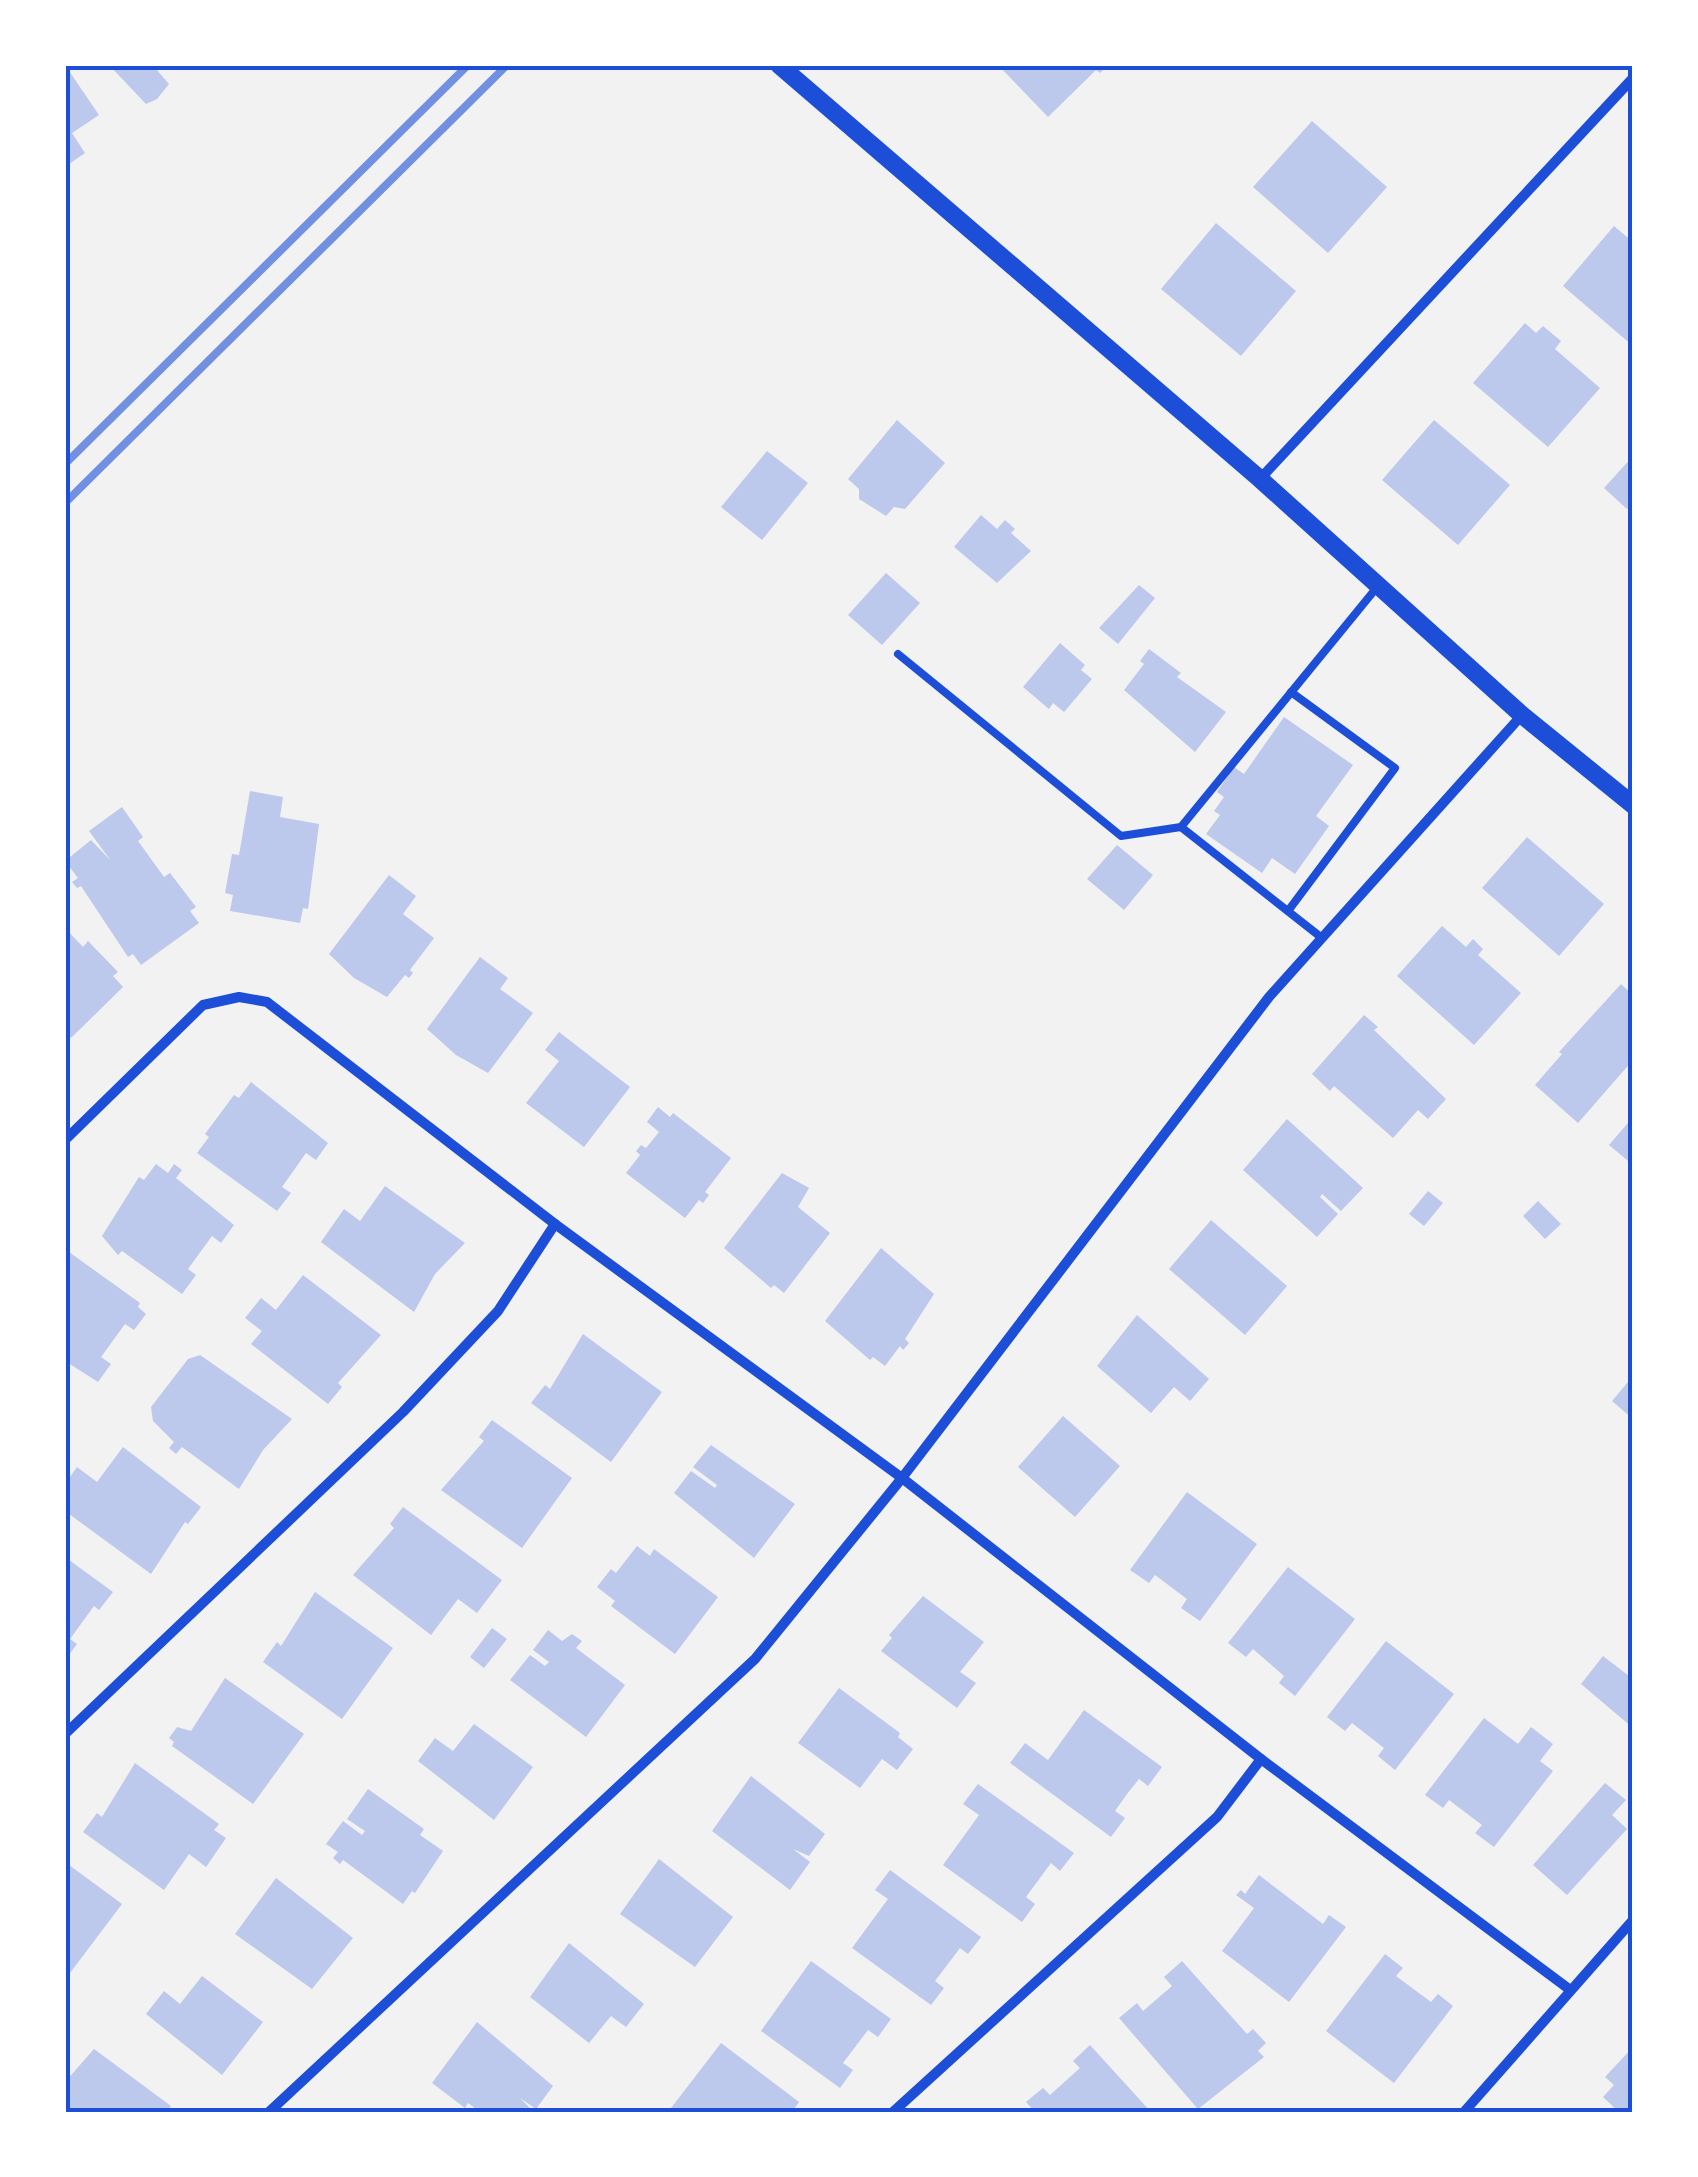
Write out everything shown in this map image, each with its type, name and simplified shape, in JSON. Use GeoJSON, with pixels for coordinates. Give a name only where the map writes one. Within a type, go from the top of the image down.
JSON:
{"type":"FeatureCollection","features":[{"type":"Feature","properties":{"kind":"street"},"geometry":{"type":"LineString","coordinates":[[779,65],[1260,480],[1522,714],[1633,805]]}},
{"type":"Feature","properties":{"kind":"street"},"geometry":{"type":"LineString","coordinates":[[1260,480],[1633,78]]}},
{"type":"Feature","properties":{"kind":"street"},"geometry":{"type":"LineString","coordinates":[[268,2112],[756,1659],[902,1478],[1269,996],[1522,714]]}},
{"type":"Feature","properties":{"kind":"street"},"geometry":{"type":"LineString","coordinates":[[65,1140],[202,1005],[239,996],[268,1002],[555,1224],[902,1478],[1261,1759],[1570,1989]]}},
{"type":"Feature","properties":{"kind":"street"},"geometry":{"type":"LineString","coordinates":[[65,1734],[403,1412],[498,1311],[555,1224]]}},
{"type":"Feature","properties":{"kind":"street"},"geometry":{"type":"LineString","coordinates":[[893,2112],[1217,1817],[1261,1759]]}},
{"type":"Feature","properties":{"kind":"street"},"geometry":{"type":"LineString","coordinates":[[1464,2112],[1633,1920]]}},
{"type":"Feature","properties":{"kind":"lane"},"geometry":{"type":"LineString","coordinates":[[898,654],[1121,836],[1181,827],[1378,586]]}},
{"type":"Feature","properties":{"kind":"lane"},"geometry":{"type":"LineString","coordinates":[[1288,911],[1395,768],[1291,692]]}},
{"type":"Feature","properties":{"kind":"lane"},"geometry":{"type":"LineString","coordinates":[[1181,827],[1322,938]]}},
{"type":"Feature","properties":{"kind":"building"},"geometry":{"type":"Polygon","coordinates":[[[65,65],[99,115],[72,133],[85,153],[65,167],[65,65]]]}},
{"type":"Feature","properties":{"kind":"building"},"geometry":{"type":"Polygon","coordinates":[[[109,65],[160,65],[156,69],[169,84],[157,99],[146,104],[109,65]]]}},
{"type":"Feature","properties":{"kind":"building"},"geometry":{"type":"Polygon","coordinates":[[[998,65],[1108,65],[1100,73],[1096,70],[1048,117],[998,65]]]}},
{"type":"Feature","properties":{"kind":"building"},"geometry":{"type":"Polygon","coordinates":[[[1312,121],[1387,187],[1328,253],[1253,187],[1312,121]]]}},
{"type":"Feature","properties":{"kind":"building"},"geometry":{"type":"Polygon","coordinates":[[[1216,223],[1296,291],[1241,356],[1161,289],[1216,223]]]}},
{"type":"Feature","properties":{"kind":"building"},"geometry":{"type":"Polygon","coordinates":[[[1614,226],[1633,242],[1633,346],[1563,286],[1614,226]]]}},
{"type":"Feature","properties":{"kind":"building"},"geometry":{"type":"Polygon","coordinates":[[[1525,323],[1536,333],[1543,326],[1561,341],[1555,349],[1600,388],[1548,447],[1473,383],[1525,323]]]}},
{"type":"Feature","properties":{"kind":"building"},"geometry":{"type":"Polygon","coordinates":[[[897,420],[945,463],[905,509],[894,507],[886,516],[859,499],[859,489],[848,479],[897,420]]]}},
{"type":"Feature","properties":{"kind":"building"},"geometry":{"type":"Polygon","coordinates":[[[1434,420],[1510,485],[1458,545],[1382,480],[1434,420]]]}},
{"type":"Feature","properties":{"kind":"building"},"geometry":{"type":"Polygon","coordinates":[[[767,451],[808,483],[762,540],[721,507],[767,451]]]}},
{"type":"Feature","properties":{"kind":"building"},"geometry":{"type":"Polygon","coordinates":[[[1633,456],[1633,503],[1627,509],[1604,488],[1633,456]]]}},
{"type":"Feature","properties":{"kind":"building"},"geometry":{"type":"Polygon","coordinates":[[[981,515],[997,529],[1005,520],[1015,529],[1011,533],[1031,551],[997,583],[954,547],[981,515]]]}},
{"type":"Feature","properties":{"kind":"building"},"geometry":{"type":"Polygon","coordinates":[[[886,573],[920,603],[882,645],[848,615],[886,573]]]}},
{"type":"Feature","properties":{"kind":"building"},"geometry":{"type":"Polygon","coordinates":[[[1139,585],[1155,598],[1118,644],[1099,628],[1139,585]]]}},
{"type":"Feature","properties":{"kind":"building"},"geometry":{"type":"Polygon","coordinates":[[[1060,643],[1085,665],[1081,670],[1092,679],[1064,712],[1053,703],[1049,709],[1023,687],[1060,643]]]}},
{"type":"Feature","properties":{"kind":"building"},"geometry":{"type":"Polygon","coordinates":[[[1149,649],[1181,673],[1177,677],[1226,712],[1195,752],[1124,690],[1144,664],[1140,661],[1149,649]]]}},
{"type":"Feature","properties":{"kind":"building"},"geometry":{"type":"Polygon","coordinates":[[[1284,717],[1353,765],[1316,816],[1329,826],[1295,874],[1272,858],[1262,873],[1206,834],[1220,815],[1214,811],[1224,797],[1217,792],[1234,767],[1244,774],[1284,717]]]}},
{"type":"Feature","properties":{"kind":"building"},"geometry":{"type":"Polygon","coordinates":[[[250,791],[283,797],[280,817],[319,824],[308,909],[303,908],[300,923],[230,911],[233,895],[225,893],[232,854],[239,855],[250,791]]]}},
{"type":"Feature","properties":{"kind":"building"},"geometry":{"type":"Polygon","coordinates":[[[122,807],[143,837],[138,841],[164,877],[170,873],[196,907],[190,911],[199,923],[141,965],[133,954],[128,957],[81,886],[77,888],[72,882],[78,878],[65,861],[91,840],[111,861],[89,831],[122,807]]]}},
{"type":"Feature","properties":{"kind":"building"},"geometry":{"type":"Polygon","coordinates":[[[1527,837],[1604,904],[1559,956],[1482,888],[1527,837]]]}},
{"type":"Feature","properties":{"kind":"building"},"geometry":{"type":"Polygon","coordinates":[[[1117,845],[1153,875],[1124,910],[1087,879],[1117,845]]]}},
{"type":"Feature","properties":{"kind":"building"},"geometry":{"type":"Polygon","coordinates":[[[389,875],[416,896],[403,914],[434,938],[410,970],[413,973],[409,978],[405,975],[387,997],[354,978],[329,954],[389,875]]]}},
{"type":"Feature","properties":{"kind":"building"},"geometry":{"type":"Polygon","coordinates":[[[1442,926],[1466,947],[1473,939],[1483,949],[1478,955],[1521,993],[1474,1045],[1397,976],[1442,926]]]}},
{"type":"Feature","properties":{"kind":"building"},"geometry":{"type":"Polygon","coordinates":[[[65,928],[83,947],[88,941],[118,972],[113,976],[123,987],[71,1038],[65,1031],[65,928]]]}},
{"type":"Feature","properties":{"kind":"building"},"geometry":{"type":"Polygon","coordinates":[[[480,957],[508,978],[500,989],[533,1013],[488,1073],[456,1055],[427,1029],[480,957]]]}},
{"type":"Feature","properties":{"kind":"building"},"geometry":{"type":"Polygon","coordinates":[[[1621,984],[1633,995],[1633,1060],[1578,1123],[1535,1085],[1562,1054],[1559,1052],[1621,984]]]}},
{"type":"Feature","properties":{"kind":"building"},"geometry":{"type":"Polygon","coordinates":[[[1364,1015],[1378,1027],[1374,1030],[1446,1099],[1428,1119],[1418,1110],[1393,1138],[1334,1086],[1330,1091],[1312,1074],[1364,1015]]]}},
{"type":"Feature","properties":{"kind":"building"},"geometry":{"type":"Polygon","coordinates":[[[559,1032],[630,1087],[584,1147],[526,1103],[559,1061],[545,1050],[559,1032]]]}},
{"type":"Feature","properties":{"kind":"building"},"geometry":{"type":"Polygon","coordinates":[[[251,1082],[328,1143],[316,1160],[306,1153],[282,1187],[291,1193],[277,1211],[197,1153],[209,1137],[205,1134],[234,1095],[239,1098],[251,1082]]]}},
{"type":"Feature","properties":{"kind":"building"},"geometry":{"type":"Polygon","coordinates":[[[658,1107],[670,1117],[673,1113],[731,1158],[705,1192],[709,1195],[703,1203],[699,1200],[685,1218],[626,1173],[640,1155],[636,1151],[641,1145],[646,1148],[659,1132],[647,1122],[658,1107]]]}},
{"type":"Feature","properties":{"kind":"building"},"geometry":{"type":"Polygon","coordinates":[[[1633,1117],[1633,1165],[1609,1145],[1633,1117]]]}},
{"type":"Feature","properties":{"kind":"building"},"geometry":{"type":"Polygon","coordinates":[[[1287,1119],[1363,1188],[1341,1211],[1322,1194],[1320,1197],[1338,1214],[1317,1237],[1243,1170],[1287,1119]]]}},
{"type":"Feature","properties":{"kind":"building"},"geometry":{"type":"Polygon","coordinates":[[[156,1164],[168,1173],[174,1164],[182,1170],[176,1178],[234,1225],[221,1243],[212,1236],[188,1269],[196,1275],[182,1294],[122,1251],[118,1255],[102,1236],[139,1177],[144,1180],[156,1164]]]}},
{"type":"Feature","properties":{"kind":"building"},"geometry":{"type":"Polygon","coordinates":[[[782,1173],[809,1188],[798,1207],[830,1233],[784,1293],[774,1285],[771,1288],[724,1248],[782,1173]]]}},
{"type":"Feature","properties":{"kind":"building"},"geometry":{"type":"Polygon","coordinates":[[[385,1186],[465,1243],[435,1274],[414,1312],[321,1242],[344,1209],[360,1221],[385,1186]]]}},
{"type":"Feature","properties":{"kind":"building"},"geometry":{"type":"Polygon","coordinates":[[[1428,1191],[1443,1203],[1424,1226],[1409,1214],[1428,1191]]]}},
{"type":"Feature","properties":{"kind":"building"},"geometry":{"type":"Polygon","coordinates":[[[1538,1201],[1561,1224],[1545,1239],[1523,1216],[1538,1201]]]}},
{"type":"Feature","properties":{"kind":"building"},"geometry":{"type":"Polygon","coordinates":[[[1211,1220],[1287,1286],[1245,1335],[1169,1269],[1211,1220]]]}},
{"type":"Feature","properties":{"kind":"building"},"geometry":{"type":"Polygon","coordinates":[[[881,1248],[934,1294],[905,1339],[909,1343],[903,1350],[900,1346],[885,1366],[873,1357],[870,1360],[825,1321],[881,1248]]]}},
{"type":"Feature","properties":{"kind":"building"},"geometry":{"type":"Polygon","coordinates":[[[69,1252],[140,1303],[138,1307],[146,1314],[134,1330],[125,1324],[101,1357],[111,1364],[98,1382],[65,1361],[65,1257],[69,1252]]]}},
{"type":"Feature","properties":{"kind":"building"},"geometry":{"type":"Polygon","coordinates":[[[303,1275],[381,1335],[338,1383],[342,1387],[328,1404],[251,1344],[262,1331],[245,1318],[261,1298],[276,1310],[303,1275]]]}},
{"type":"Feature","properties":{"kind":"building"},"geometry":{"type":"Polygon","coordinates":[[[1137,1315],[1209,1379],[1190,1401],[1174,1387],[1151,1413],[1097,1366],[1137,1315]]]}},
{"type":"Feature","properties":{"kind":"building"},"geometry":{"type":"Polygon","coordinates":[[[583,1334],[662,1392],[611,1462],[531,1403],[545,1385],[550,1389],[583,1334]]]}},
{"type":"Feature","properties":{"kind":"building"},"geometry":{"type":"Polygon","coordinates":[[[200,1355],[292,1419],[263,1450],[239,1489],[182,1447],[176,1454],[169,1448],[174,1442],[153,1421],[151,1407],[188,1359],[200,1355]]]}},
{"type":"Feature","properties":{"kind":"building"},"geometry":{"type":"Polygon","coordinates":[[[1633,1376],[1633,1419],[1612,1401],[1633,1376]]]}},
{"type":"Feature","properties":{"kind":"building"},"geometry":{"type":"Polygon","coordinates":[[[1063,1416],[1120,1466],[1075,1517],[1018,1467],[1063,1416]]]}},
{"type":"Feature","properties":{"kind":"building"},"geometry":{"type":"Polygon","coordinates":[[[492,1420],[572,1478],[522,1548],[441,1490],[484,1441],[479,1437],[492,1420]]]}},
{"type":"Feature","properties":{"kind":"building"},"geometry":{"type":"Polygon","coordinates":[[[711,1445],[795,1504],[754,1558],[674,1493],[691,1471],[715,1488],[717,1485],[693,1467],[711,1445]]]}},
{"type":"Feature","properties":{"kind":"building"},"geometry":{"type":"Polygon","coordinates":[[[123,1447],[201,1507],[188,1524],[185,1522],[151,1574],[65,1511],[65,1484],[77,1467],[97,1482],[123,1447]]]}},
{"type":"Feature","properties":{"kind":"building"},"geometry":{"type":"Polygon","coordinates":[[[1187,1492],[1257,1544],[1200,1621],[1181,1608],[1187,1599],[1155,1575],[1149,1583],[1130,1570],[1187,1492]]]}},
{"type":"Feature","properties":{"kind":"building"},"geometry":{"type":"Polygon","coordinates":[[[403,1507],[502,1580],[477,1613],[458,1599],[431,1635],[353,1575],[394,1528],[390,1524],[403,1507]]]}},
{"type":"Feature","properties":{"kind":"building"},"geometry":{"type":"Polygon","coordinates":[[[637,1546],[650,1556],[654,1549],[718,1597],[675,1654],[611,1606],[615,1601],[597,1587],[611,1569],[616,1573],[637,1546]]]}},
{"type":"Feature","properties":{"kind":"building"},"geometry":{"type":"Polygon","coordinates":[[[65,1557],[113,1592],[99,1610],[94,1606],[70,1639],[77,1644],[68,1656],[65,1557]]]}},
{"type":"Feature","properties":{"kind":"building"},"geometry":{"type":"Polygon","coordinates":[[[1288,1567],[1355,1619],[1295,1696],[1279,1683],[1284,1676],[1253,1649],[1246,1657],[1228,1643],[1288,1567]]]}},
{"type":"Feature","properties":{"kind":"building"},"geometry":{"type":"Polygon","coordinates":[[[315,1592],[393,1648],[342,1719],[263,1662],[277,1642],[281,1646],[315,1592]]]}},
{"type":"Feature","properties":{"kind":"building"},"geometry":{"type":"Polygon","coordinates":[[[923,1596],[984,1642],[960,1672],[976,1683],[957,1708],[881,1651],[892,1638],[889,1635],[923,1596]]]}},
{"type":"Feature","properties":{"kind":"building"},"geometry":{"type":"Polygon","coordinates":[[[492,1628],[507,1639],[484,1668],[470,1657],[492,1628]]]}},
{"type":"Feature","properties":{"kind":"building"},"geometry":{"type":"Polygon","coordinates":[[[548,1630],[562,1641],[572,1634],[582,1641],[576,1648],[625,1685],[586,1737],[510,1680],[530,1655],[545,1666],[549,1662],[533,1650],[548,1630]]]}},
{"type":"Feature","properties":{"kind":"building"},"geometry":{"type":"Polygon","coordinates":[[[1386,1641],[1454,1694],[1395,1770],[1378,1756],[1384,1748],[1352,1723],[1345,1731],[1327,1717],[1386,1641]]]}},
{"type":"Feature","properties":{"kind":"building"},"geometry":{"type":"Polygon","coordinates":[[[1603,1656],[1633,1679],[1633,1728],[1581,1684],[1603,1656]]]}},
{"type":"Feature","properties":{"kind":"building"},"geometry":{"type":"Polygon","coordinates":[[[225,1678],[304,1734],[253,1804],[172,1746],[174,1742],[169,1738],[177,1727],[191,1731],[225,1678]]]}},
{"type":"Feature","properties":{"kind":"building"},"geometry":{"type":"Polygon","coordinates":[[[839,1688],[900,1733],[898,1737],[913,1749],[897,1770],[882,1759],[860,1788],[798,1743],[839,1688]]]}},
{"type":"Feature","properties":{"kind":"building"},"geometry":{"type":"Polygon","coordinates":[[[1084,1710],[1162,1767],[1148,1786],[1139,1779],[1127,1794],[1115,1811],[1125,1818],[1111,1837],[1010,1763],[1025,1743],[1048,1760],[1084,1710]]]}},
{"type":"Feature","properties":{"kind":"building"},"geometry":{"type":"Polygon","coordinates":[[[1484,1718],[1518,1744],[1531,1727],[1553,1744],[1540,1761],[1553,1771],[1494,1847],[1475,1833],[1482,1825],[1449,1800],[1443,1808],[1425,1795],[1484,1718]]]}},
{"type":"Feature","properties":{"kind":"building"},"geometry":{"type":"Polygon","coordinates":[[[474,1724],[533,1767],[494,1820],[418,1761],[435,1738],[453,1751],[474,1724]]]}},
{"type":"Feature","properties":{"kind":"building"},"geometry":{"type":"Polygon","coordinates":[[[135,1763],[219,1824],[214,1830],[226,1838],[206,1867],[189,1854],[164,1890],[83,1832],[97,1813],[102,1817],[135,1763]]]}},
{"type":"Feature","properties":{"kind":"building"},"geometry":{"type":"Polygon","coordinates":[[[751,1776],[825,1834],[809,1856],[793,1849],[810,1862],[790,1890],[712,1831],[751,1776]]]}},
{"type":"Feature","properties":{"kind":"building"},"geometry":{"type":"Polygon","coordinates":[[[1605,1783],[1626,1800],[1612,1815],[1627,1829],[1567,1895],[1533,1865],[1605,1783]]]}},
{"type":"Feature","properties":{"kind":"building"},"geometry":{"type":"Polygon","coordinates":[[[978,1784],[1074,1853],[1060,1871],[1051,1863],[1026,1897],[1035,1904],[1022,1922],[943,1865],[979,1815],[963,1804],[978,1784]]]}},
{"type":"Feature","properties":{"kind":"building"},"geometry":{"type":"Polygon","coordinates":[[[368,1789],[424,1829],[420,1835],[443,1851],[403,1904],[343,1860],[340,1864],[333,1858],[338,1852],[326,1844],[343,1821],[362,1835],[365,1831],[347,1819],[368,1789]]]}},
{"type":"Feature","properties":{"kind":"building"},"geometry":{"type":"Polygon","coordinates":[[[659,1859],[733,1917],[695,1967],[620,1914],[659,1859]]]}},
{"type":"Feature","properties":{"kind":"building"},"geometry":{"type":"Polygon","coordinates":[[[65,1862],[122,1904],[70,1973],[65,1969],[65,1862]]]}},
{"type":"Feature","properties":{"kind":"building"},"geometry":{"type":"Polygon","coordinates":[[[890,1870],[981,1937],[968,1954],[960,1948],[935,1981],[944,1988],[931,2005],[852,1948],[888,1899],[875,1890],[890,1870]]]}},
{"type":"Feature","properties":{"kind":"building"},"geometry":{"type":"Polygon","coordinates":[[[1259,1875],[1323,1924],[1329,1915],[1346,1927],[1289,2002],[1222,1951],[1254,1908],[1236,1895],[1241,1890],[1245,1894],[1259,1875]]]}},
{"type":"Feature","properties":{"kind":"building"},"geometry":{"type":"Polygon","coordinates":[[[276,1878],[353,1938],[312,1989],[235,1934],[276,1878]]]}},
{"type":"Feature","properties":{"kind":"building"},"geometry":{"type":"Polygon","coordinates":[[[569,1943],[644,2004],[626,2027],[611,2016],[589,2043],[530,1997],[569,1943]]]}},
{"type":"Feature","properties":{"kind":"building"},"geometry":{"type":"Polygon","coordinates":[[[1385,1954],[1403,1968],[1396,1976],[1431,2002],[1438,1994],[1453,2006],[1394,2083],[1326,2031],[1385,1954]]]}},
{"type":"Feature","properties":{"kind":"building"},"geometry":{"type":"Polygon","coordinates":[[[811,1961],[891,2019],[878,2037],[868,2030],[843,2063],[853,2070],[840,2088],[761,2031],[811,1961]]]}},
{"type":"Feature","properties":{"kind":"building"},"geometry":{"type":"Polygon","coordinates":[[[1182,1961],[1247,2034],[1253,2029],[1266,2043],[1258,2051],[1264,2057],[1198,2109],[1119,2018],[1137,2003],[1143,2011],[1172,1986],[1164,1977],[1182,1961]]]}},
{"type":"Feature","properties":{"kind":"building"},"geometry":{"type":"Polygon","coordinates":[[[202,1976],[263,2022],[222,2075],[146,2014],[164,1991],[180,2004],[202,1976]]]}},
{"type":"Feature","properties":{"kind":"building"},"geometry":{"type":"Polygon","coordinates":[[[477,2022],[553,2086],[536,2109],[520,2098],[534,2112],[480,2112],[468,2103],[465,2108],[432,2083],[477,2022]]]}},
{"type":"Feature","properties":{"kind":"building"},"geometry":{"type":"Polygon","coordinates":[[[721,2043],[799,2102],[792,2112],[668,2112],[721,2043]]]}},
{"type":"Feature","properties":{"kind":"building"},"geometry":{"type":"Polygon","coordinates":[[[1090,2045],[1151,2112],[1035,2112],[1026,2102],[1043,2088],[1050,2095],[1080,2068],[1073,2061],[1090,2045]]]}},
{"type":"Feature","properties":{"kind":"building"},"geometry":{"type":"Polygon","coordinates":[[[1633,2047],[1633,2112],[1619,2112],[1603,2097],[1614,2085],[1605,2077],[1633,2047]]]}},
{"type":"Feature","properties":{"kind":"building"},"geometry":{"type":"Polygon","coordinates":[[[94,2049],[171,2106],[166,2112],[71,2112],[65,2107],[65,2082],[94,2049]]]}},
{"type":"Feature","properties":{"kind":"railway"},"geometry":{"type":"LineString","coordinates":[[65,464],[468,65]]}},
{"type":"Feature","properties":{"kind":"railway"},"geometry":{"type":"LineString","coordinates":[[65,503],[507,65]]}}]}
